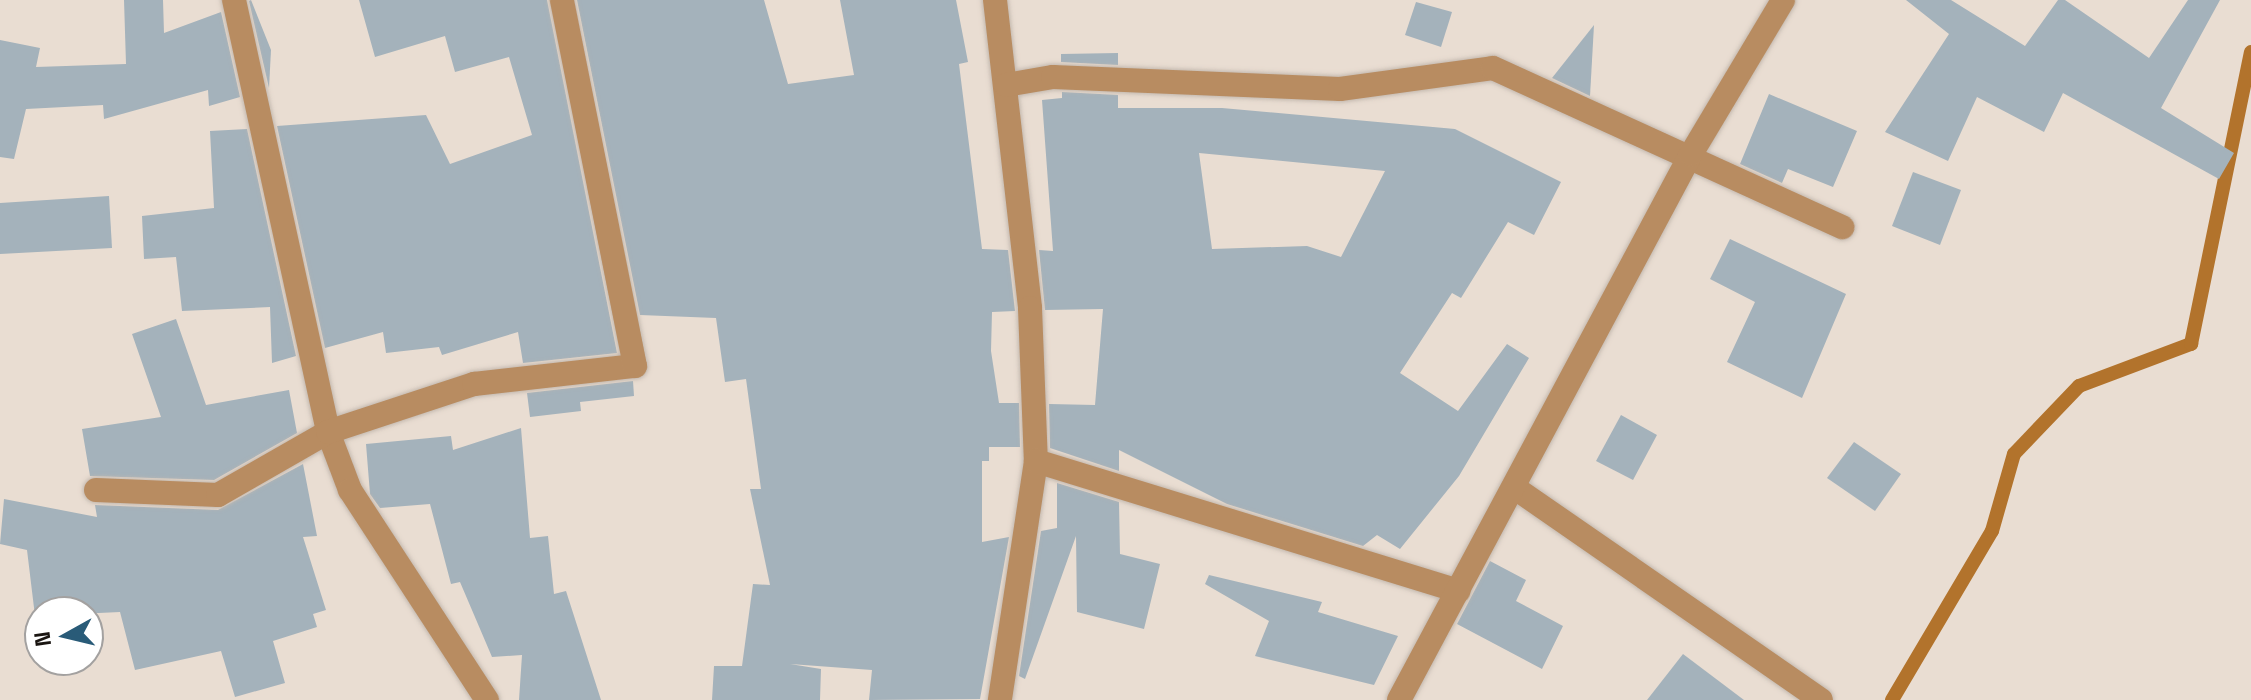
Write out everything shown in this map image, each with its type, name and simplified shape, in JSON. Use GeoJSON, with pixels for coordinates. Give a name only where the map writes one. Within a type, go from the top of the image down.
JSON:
{"type":"FeatureCollection","features":[{"type":"Feature","properties":{"kind":"street"},"geometry":{"type":"LineString","coordinates":[[234,0],[328,432],[350,490],[487,700]]}},
{"type":"Feature","properties":{"kind":"street"},"geometry":{"type":"LineString","coordinates":[[96,490],[218,495],[328,432],[474,384],[635,366],[562,0]]}},
{"type":"Feature","properties":{"kind":"street"},"geometry":{"type":"LineString","coordinates":[[995,0],[1030,308],[1036,461],[1000,700]]}},
{"type":"Feature","properties":{"kind":"street"},"geometry":{"type":"LineString","coordinates":[[1399,700],[1691,154],[1783,0]]}},
{"type":"Feature","properties":{"kind":"street"},"geometry":{"type":"LineString","coordinates":[[1006,85],[1053,77],[1340,89],[1493,68],[1691,154],[1842,227]]}},
{"type":"Feature","properties":{"kind":"street"},"geometry":{"type":"LineString","coordinates":[[1036,461],[1458,591]]}},
{"type":"Feature","properties":{"kind":"street"},"geometry":{"type":"LineString","coordinates":[[1515,488],[1821,700]]}},
{"type":"Feature","properties":{"kind":"building"},"geometry":{"type":"Polygon","coordinates":[[[124,0],[163,0],[164,33],[221,12],[240,97],[209,106],[208,90],[104,119],[103,105],[26,109],[14,159],[0,157],[0,40],[40,48],[36,67],[126,64],[124,0]]]}},
{"type":"Feature","properties":{"kind":"building"},"geometry":{"type":"Polygon","coordinates":[[[359,0],[547,0],[617,353],[523,363],[518,332],[442,355],[439,347],[386,353],[383,332],[325,348],[277,126],[426,115],[450,164],[532,135],[509,57],[455,72],[445,36],[375,57],[359,0]]]}},
{"type":"Feature","properties":{"kind":"building"},"geometry":{"type":"Polygon","coordinates":[[[577,0],[764,0],[788,84],[854,75],[840,0],[956,0],[968,62],[959,64],[982,249],[1008,250],[1015,311],[992,312],[991,351],[999,403],[1019,403],[1020,447],[989,447],[989,461],[982,461],[982,542],[1009,537],[980,699],[869,700],[872,670],[790,664],[821,669],[820,700],[712,700],[714,666],[742,666],[753,584],[770,585],[750,489],[761,489],[746,379],[725,382],[716,318],[640,315],[577,0]]]}},
{"type":"Feature","properties":{"kind":"building"},"geometry":{"type":"Polygon","coordinates":[[[1906,0],[1951,0],[2025,46],[2058,0],[2065,0],[2149,58],[2188,0],[2220,0],[2161,108],[2234,153],[2219,179],[2063,93],[2044,132],[1977,97],[1948,161],[1885,132],[1949,34],[1906,0]]]}},
{"type":"Feature","properties":{"kind":"building"},"geometry":{"type":"Polygon","coordinates":[[[249,1],[271,50],[269,88],[249,1]]]}},
{"type":"Feature","properties":{"kind":"building"},"geometry":{"type":"Polygon","coordinates":[[[1416,2],[1452,12],[1441,47],[1405,35],[1416,2]]]}},
{"type":"Feature","properties":{"kind":"building"},"geometry":{"type":"Polygon","coordinates":[[[1594,25],[1590,96],[1552,78],[1594,25]]]}},
{"type":"Feature","properties":{"kind":"building"},"geometry":{"type":"Polygon","coordinates":[[[1118,53],[1118,65],[1061,62],[1061,54],[1118,53]]]}},
{"type":"Feature","properties":{"kind":"building"},"geometry":{"type":"Polygon","coordinates":[[[1062,92],[1118,95],[1118,108],[1222,108],[1455,129],[1561,182],[1534,235],[1508,222],[1461,298],[1452,293],[1400,373],[1458,411],[1507,344],[1529,358],[1459,476],[1400,549],[1377,535],[1363,546],[1227,504],[1119,450],[1119,471],[1050,448],[1049,404],[1095,405],[1103,309],[1045,310],[1039,250],[1053,251],[1042,100],[1062,98],[1062,92]],[[1199,153],[1212,249],[1307,246],[1341,257],[1385,171],[1199,153]]]}},
{"type":"Feature","properties":{"kind":"building"},"geometry":{"type":"Polygon","coordinates":[[[1769,94],[1857,131],[1833,187],[1788,169],[1782,183],[1740,164],[1769,94]]]}},
{"type":"Feature","properties":{"kind":"building"},"geometry":{"type":"Polygon","coordinates":[[[247,129],[296,356],[272,363],[270,307],[182,311],[176,257],[144,259],[142,216],[214,208],[210,131],[247,129]]]}},
{"type":"Feature","properties":{"kind":"building"},"geometry":{"type":"Polygon","coordinates":[[[1913,172],[1961,190],[1940,245],[1892,226],[1913,172]]]}},
{"type":"Feature","properties":{"kind":"building"},"geometry":{"type":"Polygon","coordinates":[[[109,196],[112,248],[0,254],[0,203],[109,196]]]}},
{"type":"Feature","properties":{"kind":"building"},"geometry":{"type":"Polygon","coordinates":[[[1730,239],[1846,294],[1802,398],[1727,362],[1755,302],[1710,279],[1730,239]]]}},
{"type":"Feature","properties":{"kind":"building"},"geometry":{"type":"Polygon","coordinates":[[[176,319],[206,405],[289,390],[297,433],[214,480],[90,476],[82,429],[161,417],[132,334],[176,319]]]}},
{"type":"Feature","properties":{"kind":"building"},"geometry":{"type":"Polygon","coordinates":[[[633,381],[634,396],[580,402],[581,411],[530,417],[527,393],[633,381]]]}},
{"type":"Feature","properties":{"kind":"building"},"geometry":{"type":"Polygon","coordinates":[[[1621,415],[1657,435],[1633,480],[1596,461],[1621,415]]]}},
{"type":"Feature","properties":{"kind":"building"},"geometry":{"type":"Polygon","coordinates":[[[521,428],[530,538],[548,536],[554,594],[566,591],[601,700],[519,700],[522,655],[492,657],[460,582],[451,584],[430,504],[380,508],[370,494],[366,444],[451,436],[453,450],[521,428]]]}},
{"type":"Feature","properties":{"kind":"building"},"geometry":{"type":"Polygon","coordinates":[[[1854,442],[1901,474],[1875,511],[1827,478],[1854,442]]]}},
{"type":"Feature","properties":{"kind":"building"},"geometry":{"type":"Polygon","coordinates":[[[303,464],[317,536],[303,537],[326,610],[313,614],[317,627],[273,641],[285,683],[235,697],[221,651],[135,670],[120,612],[104,613],[104,596],[33,596],[27,550],[0,544],[4,499],[97,517],[95,505],[218,510],[303,464]]]}},
{"type":"Feature","properties":{"kind":"building"},"geometry":{"type":"Polygon","coordinates":[[[1057,483],[1119,502],[1120,554],[1160,564],[1144,629],[1077,612],[1076,536],[1025,679],[1019,676],[1041,531],[1057,528],[1057,483]]]}},
{"type":"Feature","properties":{"kind":"building"},"geometry":{"type":"Polygon","coordinates":[[[1490,561],[1526,580],[1516,601],[1563,626],[1542,669],[1457,624],[1490,561]]]}},
{"type":"Feature","properties":{"kind":"building"},"geometry":{"type":"Polygon","coordinates":[[[1209,575],[1322,602],[1318,612],[1398,636],[1374,685],[1255,656],[1269,621],[1205,584],[1209,575]]]}},
{"type":"Feature","properties":{"kind":"building"},"geometry":{"type":"Polygon","coordinates":[[[1683,654],[1744,700],[1647,700],[1683,654]]]}},
{"type":"Feature","properties":{"kind":"waterway"},"geometry":{"type":"LineString","coordinates":[[1892,700],[1992,531],[2014,454],[2079,386],[2191,344],[2251,52]]}}]}
